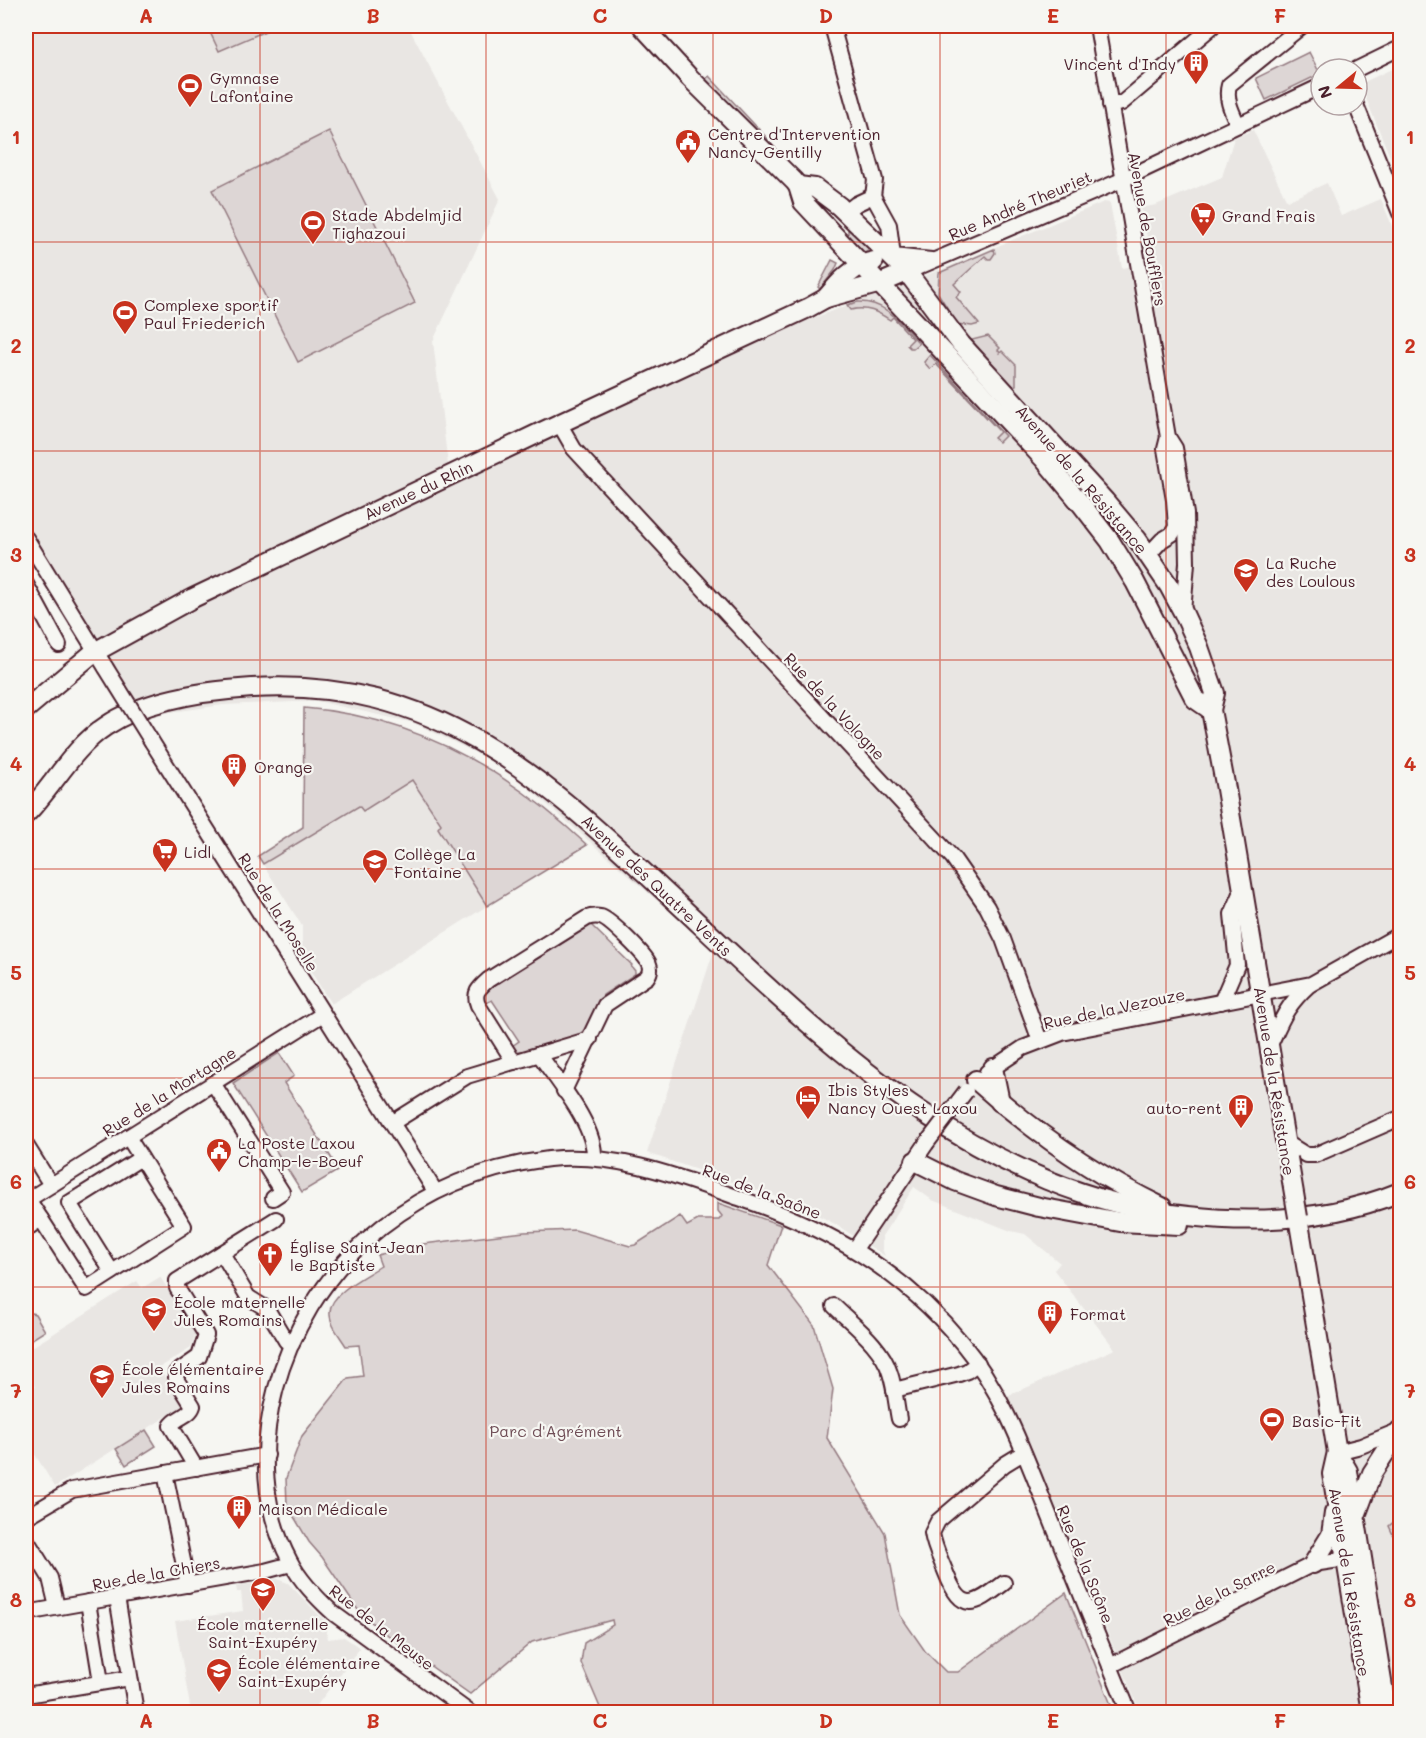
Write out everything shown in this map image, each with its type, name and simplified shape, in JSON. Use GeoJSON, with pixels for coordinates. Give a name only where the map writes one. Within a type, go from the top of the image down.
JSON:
{"type":"FeatureCollection","features":[{"type":"Feature","properties":{"kind":"main road"},"geometry":{"type":"LineString","coordinates":[[642,26],[690,78],[798,186]]}},
{"type":"Feature","properties":{"kind":"main road","name":"Avenue de la Résistance"},"geometry":{"type":"LineString","coordinates":[[1211,710],[1195,699],[1150,608],[1110,541],[1043,458],[803,202],[798,186],[815,188],[846,212],[907,272],[961,344],[1137,539],[1183,612],[1199,647],[1215,693],[1211,710],[1337,1452],[1348,1471],[1387,1713]]}},
{"type":"Feature","properties":{"kind":"main road"},"geometry":{"type":"LineString","coordinates":[[832,291],[844,255],[841,228],[846,212]]}},
{"type":"Feature","properties":{"kind":"main road"},"geometry":{"type":"LineString","coordinates":[[862,263],[893,256]]}},
{"type":"Feature","properties":{"kind":"main road","name":"Avenue du Rhin"},"geometry":{"type":"LineString","coordinates":[[26,709],[96,651],[237,576],[559,423],[799,313],[832,291],[862,263]]}},
{"type":"Feature","properties":{"kind":"main road","name":"Avenue du Rhin"},"geometry":{"type":"LineString","coordinates":[[832,291],[881,283],[907,272]]}},
{"type":"Feature","properties":{"kind":"main road"},"geometry":{"type":"LineString","coordinates":[[1110,541],[1119,535],[1137,539]]}},
{"type":"Feature","properties":{"kind":"main road"},"geometry":{"type":"LineString","coordinates":[[1149,555],[1145,574],[1150,608]]}},
{"type":"Feature","properties":{"kind":"main road","name":"Avenue des Quatre Vents"},"geometry":{"type":"LineString","coordinates":[[26,814],[88,740],[114,720],[164,702],[208,693],[273,687],[351,694],[408,708],[474,737],[533,775],[603,835],[823,1037],[896,1094],[986,1151],[1049,1181],[1108,1202],[1213,1219],[1256,1220],[1347,1210],[1374,1203],[1401,1192]]}},
{"type":"Feature","properties":{"kind":"main road"},"geometry":{"type":"LineString","coordinates":[[993,1068],[1000,1102]]}},
{"type":"Feature","properties":{"kind":"main road"},"geometry":{"type":"LineString","coordinates":[[971,1086],[1000,1102],[1089,1166],[1141,1197],[1179,1215]]}},
{"type":"Feature","properties":{"kind":"main road"},"geometry":{"type":"LineString","coordinates":[[915,1161],[966,1185],[1039,1208],[1120,1222],[1175,1226],[1213,1219]]}},
{"type":"Feature","properties":{"kind":"main road","name":"Avenue des Quatre Vents"},"geometry":{"type":"LineString","coordinates":[[1288,1217],[1401,1179]]}},
{"type":"Feature","properties":{"kind":"main road"},"geometry":{"type":"LineString","coordinates":[[1355,1518],[1372,1473],[1401,1430]]}},
{"type":"Feature","properties":{"kind":"main road","name":"Avenue de la Résistance"},"geometry":{"type":"LineString","coordinates":[[1337,1452],[1332,1474],[1371,1713]]}},
{"type":"Feature","properties":{"kind":"main road"},"geometry":{"type":"LineString","coordinates":[[1313,1564],[1331,1535],[1336,1499]]}},
{"type":"Feature","properties":{"kind":"main road"},"geometry":{"type":"LineString","coordinates":[[1346,1559],[1354,1562],[1357,1568],[1365,1619],[1374,1632]]}},
{"type":"Feature","properties":{"kind":"street"},"geometry":{"type":"LineString","coordinates":[[832,26],[875,180],[873,196],[889,225],[893,256]]}},
{"type":"Feature","properties":{"kind":"street","name":"Avenue de Boufflers"},"geometry":{"type":"LineString","coordinates":[[1097,26],[1168,437],[1175,448],[1186,514],[1187,563],[1183,612]]}},
{"type":"Feature","properties":{"kind":"street"},"geometry":{"type":"LineString","coordinates":[[1110,105],[1122,103],[1213,26]]}},
{"type":"Feature","properties":{"kind":"street"},"geometry":{"type":"LineString","coordinates":[[1238,125],[1229,105],[1227,92],[1229,85],[1302,26]]}},
{"type":"Feature","properties":{"kind":"street"},"geometry":{"type":"LineString","coordinates":[[1369,63],[1401,48]]}},
{"type":"Feature","properties":{"kind":"street","name":"Rue André Theuriet"},"geometry":{"type":"LineString","coordinates":[[907,272],[1122,180],[1309,92]]}},
{"type":"Feature","properties":{"kind":"street"},"geometry":{"type":"LineString","coordinates":[[1361,117],[1401,213]]}},
{"type":"Feature","properties":{"kind":"street"},"geometry":{"type":"LineString","coordinates":[[846,212],[873,196]]}},
{"type":"Feature","properties":{"kind":"street","name":"Rue André Theuriet"},"geometry":{"type":"LineString","coordinates":[[893,256],[931,260]]}},
{"type":"Feature","properties":{"kind":"street","name":"Rue de la Vologne"},"geometry":{"type":"LineString","coordinates":[[559,423],[574,448],[953,858],[978,892],[1003,939],[1040,1041]]}},
{"type":"Feature","properties":{"kind":"street","name":"Avenue de Boufflers"},"geometry":{"type":"LineString","coordinates":[[1149,555],[1161,540],[1172,534],[1176,522],[1165,449],[1168,437]]}},
{"type":"Feature","properties":{"kind":"street","name":"Rue de la Moselle"},"geometry":{"type":"LineString","coordinates":[[26,538],[435,1191]]}},
{"type":"Feature","properties":{"kind":"street"},"geometry":{"type":"LineString","coordinates":[[1137,539],[1161,540]]}},
{"type":"Feature","properties":{"kind":"street"},"geometry":{"type":"LineString","coordinates":[[26,584],[59,645]]}},
{"type":"Feature","properties":{"kind":"street"},"geometry":{"type":"LineString","coordinates":[[1221,1002],[1237,965],[1232,914],[1243,889]]}},
{"type":"Feature","properties":{"kind":"street"},"geometry":{"type":"LineString","coordinates":[[514,1062],[478,1005],[476,996],[481,986],[572,927],[592,916],[604,918],[644,956],[650,967],[650,973],[605,1005],[564,1091]]}},
{"type":"Feature","properties":{"kind":"street"},"geometry":{"type":"LineString","coordinates":[[1269,1047],[1294,998],[1311,984],[1401,934]]}},
{"type":"Feature","properties":{"kind":"street","name":"Rue de la Vezouze"},"geometry":{"type":"LineString","coordinates":[[855,1250],[926,1144],[971,1086],[1016,1051],[1040,1041],[1085,1028],[1311,984]]}},
{"type":"Feature","properties":{"kind":"street","name":"Rue de la Mortagne"},"geometry":{"type":"LineString","coordinates":[[28,1195],[51,1185],[323,1014]]}},
{"type":"Feature","properties":{"kind":"street"},"geometry":{"type":"LineString","coordinates":[[392,1123],[467,1076],[590,1039]]}},
{"type":"Feature","properties":{"kind":"street"},"geometry":{"type":"LineString","coordinates":[[539,1054],[588,1126],[595,1147],[594,1158]]}},
{"type":"Feature","properties":{"kind":"street"},"geometry":{"type":"LineString","coordinates":[[213,1083],[282,1192],[273,1198]]}},
{"type":"Feature","properties":{"kind":"street"},"geometry":{"type":"LineString","coordinates":[[1286,1150],[1315,1155],[1401,1118]]}},
{"type":"Feature","properties":{"kind":"street"},"geometry":{"type":"LineString","coordinates":[[28,1195],[41,1220],[86,1288],[184,1226],[128,1137]]}},
{"type":"Feature","properties":{"kind":"street"},"geometry":{"type":"LineString","coordinates":[[26,1145],[51,1185]]}},
{"type":"Feature","properties":{"kind":"street"},"geometry":{"type":"LineString","coordinates":[[112,1272],[69,1203],[141,1158]]}},
{"type":"Feature","properties":{"kind":"street","name":"Rue de la Saône"},"geometry":{"type":"LineString","coordinates":[[435,1191],[510,1166],[546,1160],[594,1158],[651,1168],[784,1213],[855,1250],[896,1278],[927,1304],[962,1342],[978,1363],[997,1396],[1023,1453],[1129,1713]]}},
{"type":"Feature","properties":{"kind":"street","name":"Rue de la Meuse"},"geometry":{"type":"LineString","coordinates":[[435,1191],[389,1221],[347,1258],[319,1294],[305,1317],[292,1344],[278,1383],[267,1455],[267,1489],[277,1531],[291,1564],[314,1595],[333,1613],[469,1713]]}},
{"type":"Feature","properties":{"kind":"street"},"geometry":{"type":"LineString","coordinates":[[196,1468],[171,1426],[173,1422],[191,1411],[193,1406],[176,1379],[176,1373],[199,1357],[206,1335],[176,1284],[180,1279],[276,1219]]}},
{"type":"Feature","properties":{"kind":"street"},"geometry":{"type":"LineString","coordinates":[[26,1229],[41,1220]]}},
{"type":"Feature","properties":{"kind":"street"},"geometry":{"type":"LineString","coordinates":[[222,1253],[248,1297],[267,1309],[286,1341],[292,1344]]}},
{"type":"Feature","properties":{"kind":"street"},"geometry":{"type":"LineString","coordinates":[[834,1306],[880,1353],[890,1372],[899,1419]]}},
{"type":"Feature","properties":{"kind":"street"},"geometry":{"type":"LineString","coordinates":[[894,1390],[959,1374],[978,1363]]}},
{"type":"Feature","properties":{"kind":"street"},"geometry":{"type":"LineString","coordinates":[[1337,1452],[1361,1446],[1401,1430]]}},
{"type":"Feature","properties":{"kind":"street"},"geometry":{"type":"LineString","coordinates":[[1004,1583],[980,1600],[969,1602],[959,1599],[953,1590],[932,1533],[938,1521],[1005,1464],[1023,1453]]}},
{"type":"Feature","properties":{"kind":"street"},"geometry":{"type":"LineString","coordinates":[[26,1517],[72,1490],[267,1455]]}},
{"type":"Feature","properties":{"kind":"street"},"geometry":{"type":"LineString","coordinates":[[165,1473],[188,1585]]}},
{"type":"Feature","properties":{"kind":"street"},"geometry":{"type":"LineString","coordinates":[[26,1539],[51,1578],[57,1607]]}},
{"type":"Feature","properties":{"kind":"street","name":"Rue de la Sarre"},"geometry":{"type":"LineString","coordinates":[[1110,1666],[1313,1564],[1346,1559]]}},
{"type":"Feature","properties":{"kind":"street","name":"Rue de la Chiers"},"geometry":{"type":"LineString","coordinates":[[26,1613],[265,1571],[291,1564]]}},
{"type":"Feature","properties":{"kind":"street"},"geometry":{"type":"LineString","coordinates":[[117,1597],[136,1713]]}},
{"type":"Feature","properties":{"kind":"street"},"geometry":{"type":"LineString","coordinates":[[88,1602],[101,1682]]}},
{"type":"Feature","properties":{"kind":"street"},"geometry":{"type":"LineString","coordinates":[[26,1695],[130,1678]]}},
{"type":"Feature","properties":{"kind":"shaded area"},"geometry":{"type":"Polygon","coordinates":[[[26,26],[408,26],[500,199],[433,341],[448,465],[587,420],[785,329],[950,266],[1104,202],[1110,203],[1122,268],[1152,263],[1141,208],[1156,205],[1222,177],[1234,138],[1253,130],[1287,201],[1327,183],[1341,216],[1381,199],[1400,245],[1400,1712],[1140,1712],[1030,1443],[1007,1396],[1115,1349],[1054,1270],[1060,1263],[1025,1234],[1011,1231],[932,1200],[914,1187],[882,1236],[882,1249],[885,1256],[835,1224],[808,1210],[647,1153],[714,950],[503,766],[414,723],[317,701],[223,705],[149,715],[90,650],[26,548],[26,26]]]}},
{"type":"Feature","properties":{"kind":"shaded area"},"geometry":{"type":"Polygon","coordinates":[[[1400,65],[1400,181],[1369,106],[1369,80],[1400,65]]]}},
{"type":"Feature","properties":{"kind":"shaded area","name":"Collège La Fontaine"},"geometry":{"type":"Polygon","coordinates":[[[413,780],[441,825],[438,828],[487,906],[331,1004],[302,957],[302,926],[263,864],[359,805],[363,810],[413,780]]]}},
{"type":"Feature","properties":{"kind":"shaded area","name":"École élémentaire Jules Romains"},"geometry":{"type":"Polygon","coordinates":[[[160,1277],[196,1332],[191,1348],[159,1368],[183,1406],[55,1487],[26,1440],[26,1393],[35,1387],[26,1371],[26,1351],[137,1281],[142,1288],[160,1277]]]}},
{"type":"Feature","properties":{"kind":"shaded area"},"geometry":{"type":"Polygon","coordinates":[[[277,1579],[288,1583],[325,1621],[328,1639],[344,1637],[360,1648],[312,1712],[191,1712],[175,1621],[243,1611],[241,1592],[237,1592],[236,1586],[277,1579]]]}},
{"type":"Feature","properties":{"kind":"green space"},"geometry":{"type":"Polygon","coordinates":[[[207,26],[277,26],[219,51],[207,26]]]}},
{"type":"Feature","properties":{"kind":"green space"},"geometry":{"type":"Polygon","coordinates":[[[1309,52],[1312,57],[1309,57],[1309,79],[1266,100],[1256,78],[1309,52]]]}},
{"type":"Feature","properties":{"kind":"green space"},"geometry":{"type":"Polygon","coordinates":[[[709,76],[768,139],[766,142],[706,79],[709,76]]]}},
{"type":"Feature","properties":{"kind":"green space","name":"Stade Abdelmjid Tighazoui"},"geometry":{"type":"Polygon","coordinates":[[[329,131],[415,303],[298,362],[212,190],[329,131]]]}},
{"type":"Feature","properties":{"kind":"green space"},"geometry":{"type":"Polygon","coordinates":[[[848,226],[873,248],[864,252],[848,236],[848,226]]]}},
{"type":"Feature","properties":{"kind":"green space"},"geometry":{"type":"Polygon","coordinates":[[[994,249],[995,253],[991,259],[985,256],[954,284],[961,292],[956,297],[979,324],[972,326],[957,324],[938,293],[939,273],[994,249]]]}},
{"type":"Feature","properties":{"kind":"green space"},"geometry":{"type":"Polygon","coordinates":[[[832,260],[838,263],[820,289],[818,287],[832,260]]]}},
{"type":"Feature","properties":{"kind":"green space"},"geometry":{"type":"Polygon","coordinates":[[[858,302],[877,305],[893,315],[919,343],[913,348],[907,345],[913,339],[893,317],[890,320],[872,311],[851,310],[847,305],[858,302]]]}},
{"type":"Feature","properties":{"kind":"green space"},"geometry":{"type":"Polygon","coordinates":[[[988,336],[1000,348],[998,350],[1000,353],[1002,351],[1016,365],[1016,385],[1013,386],[972,342],[972,340],[988,336]]]}},
{"type":"Feature","properties":{"kind":"green space"},"geometry":{"type":"Polygon","coordinates":[[[930,355],[1005,436],[999,442],[994,438],[1000,432],[936,364],[930,369],[924,362],[930,355]]]}},
{"type":"Feature","properties":{"kind":"green space"},"geometry":{"type":"Polygon","coordinates":[[[304,708],[345,713],[384,722],[421,735],[457,752],[492,771],[525,794],[587,845],[487,906],[438,828],[441,824],[412,780],[363,811],[359,806],[263,864],[258,856],[303,827],[304,708]]]}},
{"type":"Feature","properties":{"kind":"green space"},"geometry":{"type":"Polygon","coordinates":[[[591,925],[632,965],[635,974],[603,995],[585,1029],[578,1036],[523,1052],[517,1051],[512,1046],[519,1041],[492,1000],[484,1004],[484,992],[591,925]]]}},
{"type":"Feature","properties":{"kind":"green space"},"geometry":{"type":"Polygon","coordinates":[[[279,1053],[294,1076],[284,1083],[339,1170],[302,1192],[233,1083],[279,1053]]]}},
{"type":"Feature","properties":{"kind":"green space","name":"Parc d'Agrément"},"geometry":{"type":"Polygon","coordinates":[[[718,1203],[781,1225],[768,1265],[814,1325],[833,1389],[827,1438],[885,1533],[900,1615],[925,1651],[946,1672],[958,1672],[1066,1593],[1114,1712],[602,1712],[581,1663],[584,1643],[613,1625],[612,1620],[532,1642],[470,1694],[380,1630],[358,1610],[309,1542],[287,1505],[286,1478],[302,1436],[348,1378],[363,1376],[359,1345],[346,1346],[331,1321],[330,1312],[336,1298],[381,1266],[377,1255],[423,1244],[524,1232],[575,1230],[630,1246],[680,1216],[687,1226],[698,1220],[719,1220],[722,1216],[718,1211],[718,1203]]]}},
{"type":"Feature","properties":{"kind":"green space"},"geometry":{"type":"Polygon","coordinates":[[[31,1313],[35,1314],[45,1331],[26,1343],[26,1317],[31,1313]]]}},
{"type":"Feature","properties":{"kind":"green space"},"geometry":{"type":"Polygon","coordinates":[[[146,1430],[156,1446],[126,1465],[116,1449],[146,1430]]]}},
{"type":"Feature","properties":{"kind":"green space"},"geometry":{"type":"Polygon","coordinates":[[[1400,1519],[1400,1550],[1389,1526],[1400,1519]]]}},
{"type":"Feature","properties":{"kind":"place","name":"Vincent d'Indy"},"geometry":{"type":"Point","coordinates":[1196,86]}},
{"type":"Feature","properties":{"kind":"place","name":"Gymnase Lafontaine"},"geometry":{"type":"Point","coordinates":[190,109]}},
{"type":"Feature","properties":{"kind":"place","name":"Centre d'Intervention Nancy-Gentilly"},"geometry":{"type":"Point","coordinates":[688,165]}},
{"type":"Feature","properties":{"kind":"place","name":"Grand Frais"},"geometry":{"type":"Point","coordinates":[1203,238]}},
{"type":"Feature","properties":{"kind":"place","name":"Stade Abdelmjid Tighazoui"},"geometry":{"type":"Point","coordinates":[313,246]}},
{"type":"Feature","properties":{"kind":"place","name":"Complexe sportif Paul Friederich"},"geometry":{"type":"Point","coordinates":[125,336]}},
{"type":"Feature","properties":{"kind":"place","name":"La Ruche des Loulous"},"geometry":{"type":"Point","coordinates":[1246,594]}},
{"type":"Feature","properties":{"kind":"place","name":"Orange"},"geometry":{"type":"Point","coordinates":[234,789]}},
{"type":"Feature","properties":{"kind":"place","name":"Lidl"},"geometry":{"type":"Point","coordinates":[165,874]}},
{"type":"Feature","properties":{"kind":"place","name":"Collège La Fontaine"},"geometry":{"type":"Point","coordinates":[375,885]}},
{"type":"Feature","properties":{"kind":"place","name":"Ibis Styles Nancy Ouest Laxou"},"geometry":{"type":"Point","coordinates":[808,1121]}},
{"type":"Feature","properties":{"kind":"place","name":"auto-rent"},"geometry":{"type":"Point","coordinates":[1241,1130]}},
{"type":"Feature","properties":{"kind":"place","name":"La Poste Laxou Champ-le-Boeuf"},"geometry":{"type":"Point","coordinates":[219,1174]}},
{"type":"Feature","properties":{"kind":"place","name":"Église Saint-Jean le Baptiste"},"geometry":{"type":"Point","coordinates":[270,1278]}},
{"type":"Feature","properties":{"kind":"place","name":"École maternelle Jules Romains"},"geometry":{"type":"Point","coordinates":[154,1333]}},
{"type":"Feature","properties":{"kind":"place","name":"Format"},"geometry":{"type":"Point","coordinates":[1050,1336]}},
{"type":"Feature","properties":{"kind":"place","name":"École élémentaire Jules Romains"},"geometry":{"type":"Point","coordinates":[102,1400]}},
{"type":"Feature","properties":{"kind":"place","name":"Basic-Fit"},"geometry":{"type":"Point","coordinates":[1272,1443]}},
{"type":"Feature","properties":{"kind":"place","name":"Maison Médicale"},"geometry":{"type":"Point","coordinates":[239,1531]}},
{"type":"Feature","properties":{"kind":"place","name":"École maternelle Saint-Exupéry"},"geometry":{"type":"Point","coordinates":[263,1613]}},
{"type":"Feature","properties":{"kind":"place","name":"École élémentaire Saint-Exupéry"},"geometry":{"type":"Point","coordinates":[219,1694]}}]}
